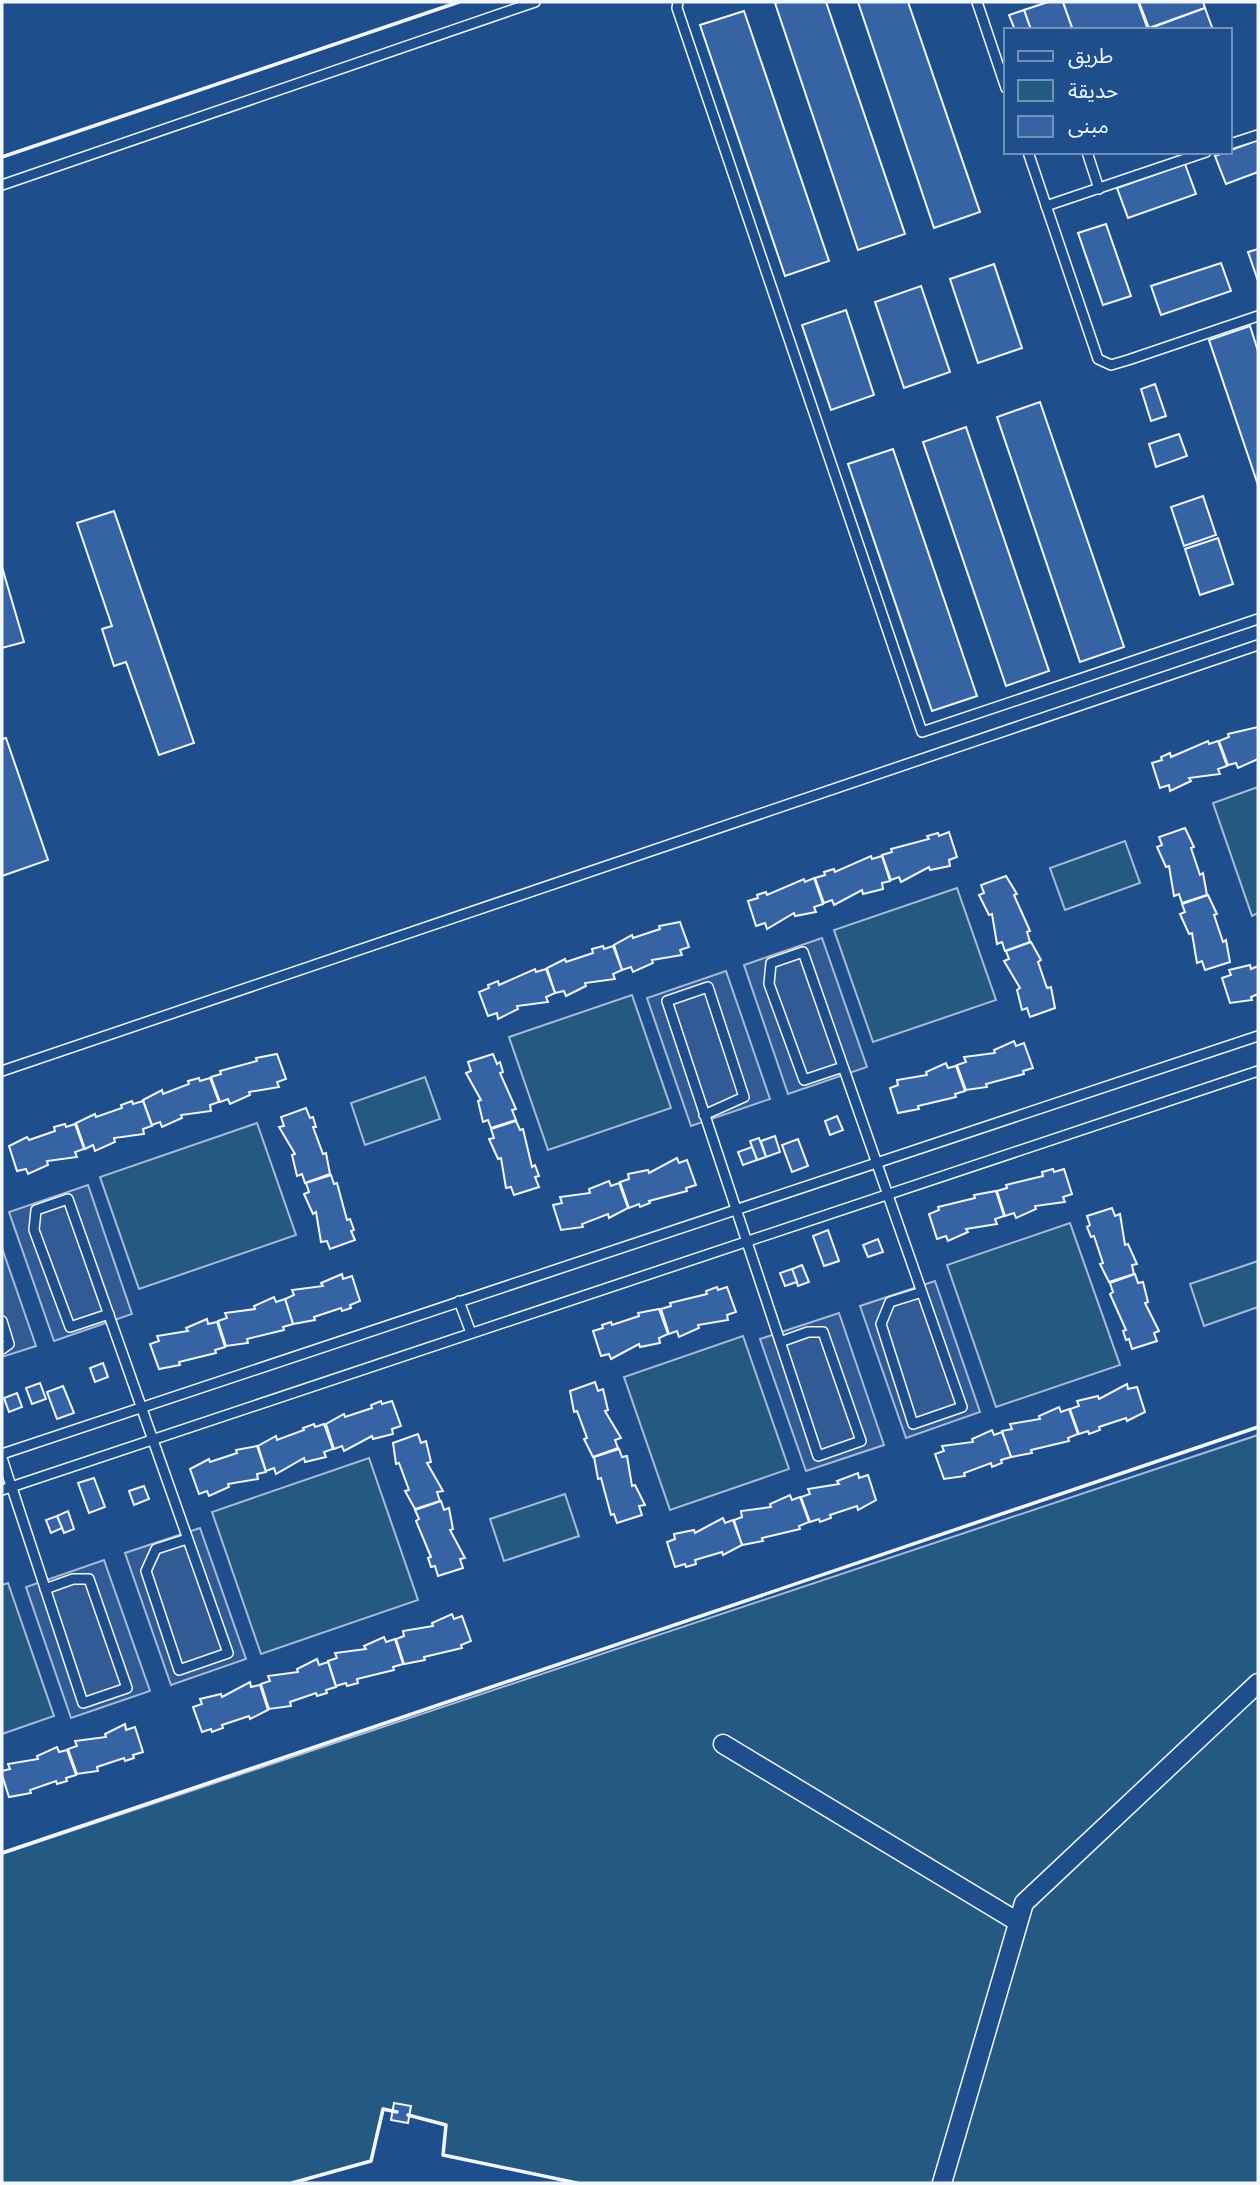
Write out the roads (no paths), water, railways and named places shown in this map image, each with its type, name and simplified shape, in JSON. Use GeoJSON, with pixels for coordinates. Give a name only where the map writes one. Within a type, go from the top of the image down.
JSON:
{"type":"FeatureCollection","features":[{"type":"Feature","properties":{"kind":"street"},"geometry":{"type":"LineString","coordinates":[[942,2183],[1024,1903],[1258,1683]]}},
{"type":"Feature","properties":{"kind":"street"},"geometry":{"type":"LineString","coordinates":[[723,1744],[1018,1922]]}},
{"type":"Feature","properties":{"kind":"lane"},"geometry":{"type":"LineString","coordinates":[[2,185],[535,2]]}},
{"type":"Feature","properties":{"kind":"lane"},"geometry":{"type":"LineString","coordinates":[[678,2],[677,8],[922,732],[1258,618]]}},
{"type":"Feature","properties":{"kind":"lane"},"geometry":{"type":"LineString","coordinates":[[977,2],[1004,82]]}},
{"type":"Feature","properties":{"kind":"lane"},"geometry":{"type":"LineString","coordinates":[[1232,143],[1258,135]]}},
{"type":"Feature","properties":{"kind":"lane"},"geometry":{"type":"LineString","coordinates":[[1029,154],[1098,359],[1111,365],[1258,316]]}},
{"type":"Feature","properties":{"kind":"lane"},"geometry":{"type":"LineString","coordinates":[[1088,154],[1099,189]]}},
{"type":"Feature","properties":{"kind":"lane"},"geometry":{"type":"LineString","coordinates":[[1046,206],[1200,154]]}},
{"type":"Feature","properties":{"kind":"lane"},"geometry":{"type":"LineString","coordinates":[[2,1071],[1258,645]]}},
{"type":"Feature","properties":{"kind":"lane"},"geometry":{"type":"LineString","coordinates":[[843,1068],[804,1080],[769,984],[771,963],[803,952],[843,1068],[888,1194],[962,1407],[913,1424],[881,1324],[890,1302],[922,1292]]}},
{"type":"Feature","properties":{"kind":"lane"},"geometry":{"type":"LineString","coordinates":[[704,1115],[744,1097],[708,987],[667,1001],[704,1115],[818,1456],[861,1441],[823,1332],[808,1332],[780,1342]]}},
{"type":"Feature","properties":{"kind":"lane"},"geometry":{"type":"LineString","coordinates":[[45,1589],[73,1579],[89,1579],[127,1688],[83,1703],[45,1589],[7,1488],[2,1456],[141,1407],[1258,1036]]}},
{"type":"Feature","properties":{"kind":"lane"},"geometry":{"type":"LineString","coordinates":[[7,1488],[1258,1071]]}},
{"type":"Feature","properties":{"kind":"lane"},"geometry":{"type":"LineString","coordinates":[[109,1314],[70,1326],[34,1230],[36,1210],[68,1199],[109,1314],[141,1407],[153,1439],[187,1539],[228,1653],[179,1670],[146,1571],[156,1549],[187,1539]]}},
{"type":"Feature","properties":{"kind":"lane"},"geometry":{"type":"LineString","coordinates":[[459,1301],[471,1333]]}},
{"type":"Feature","properties":{"kind":"lane"},"geometry":{"type":"LineString","coordinates":[[2,1321],[9,1344],[2,1349]]}}]}
